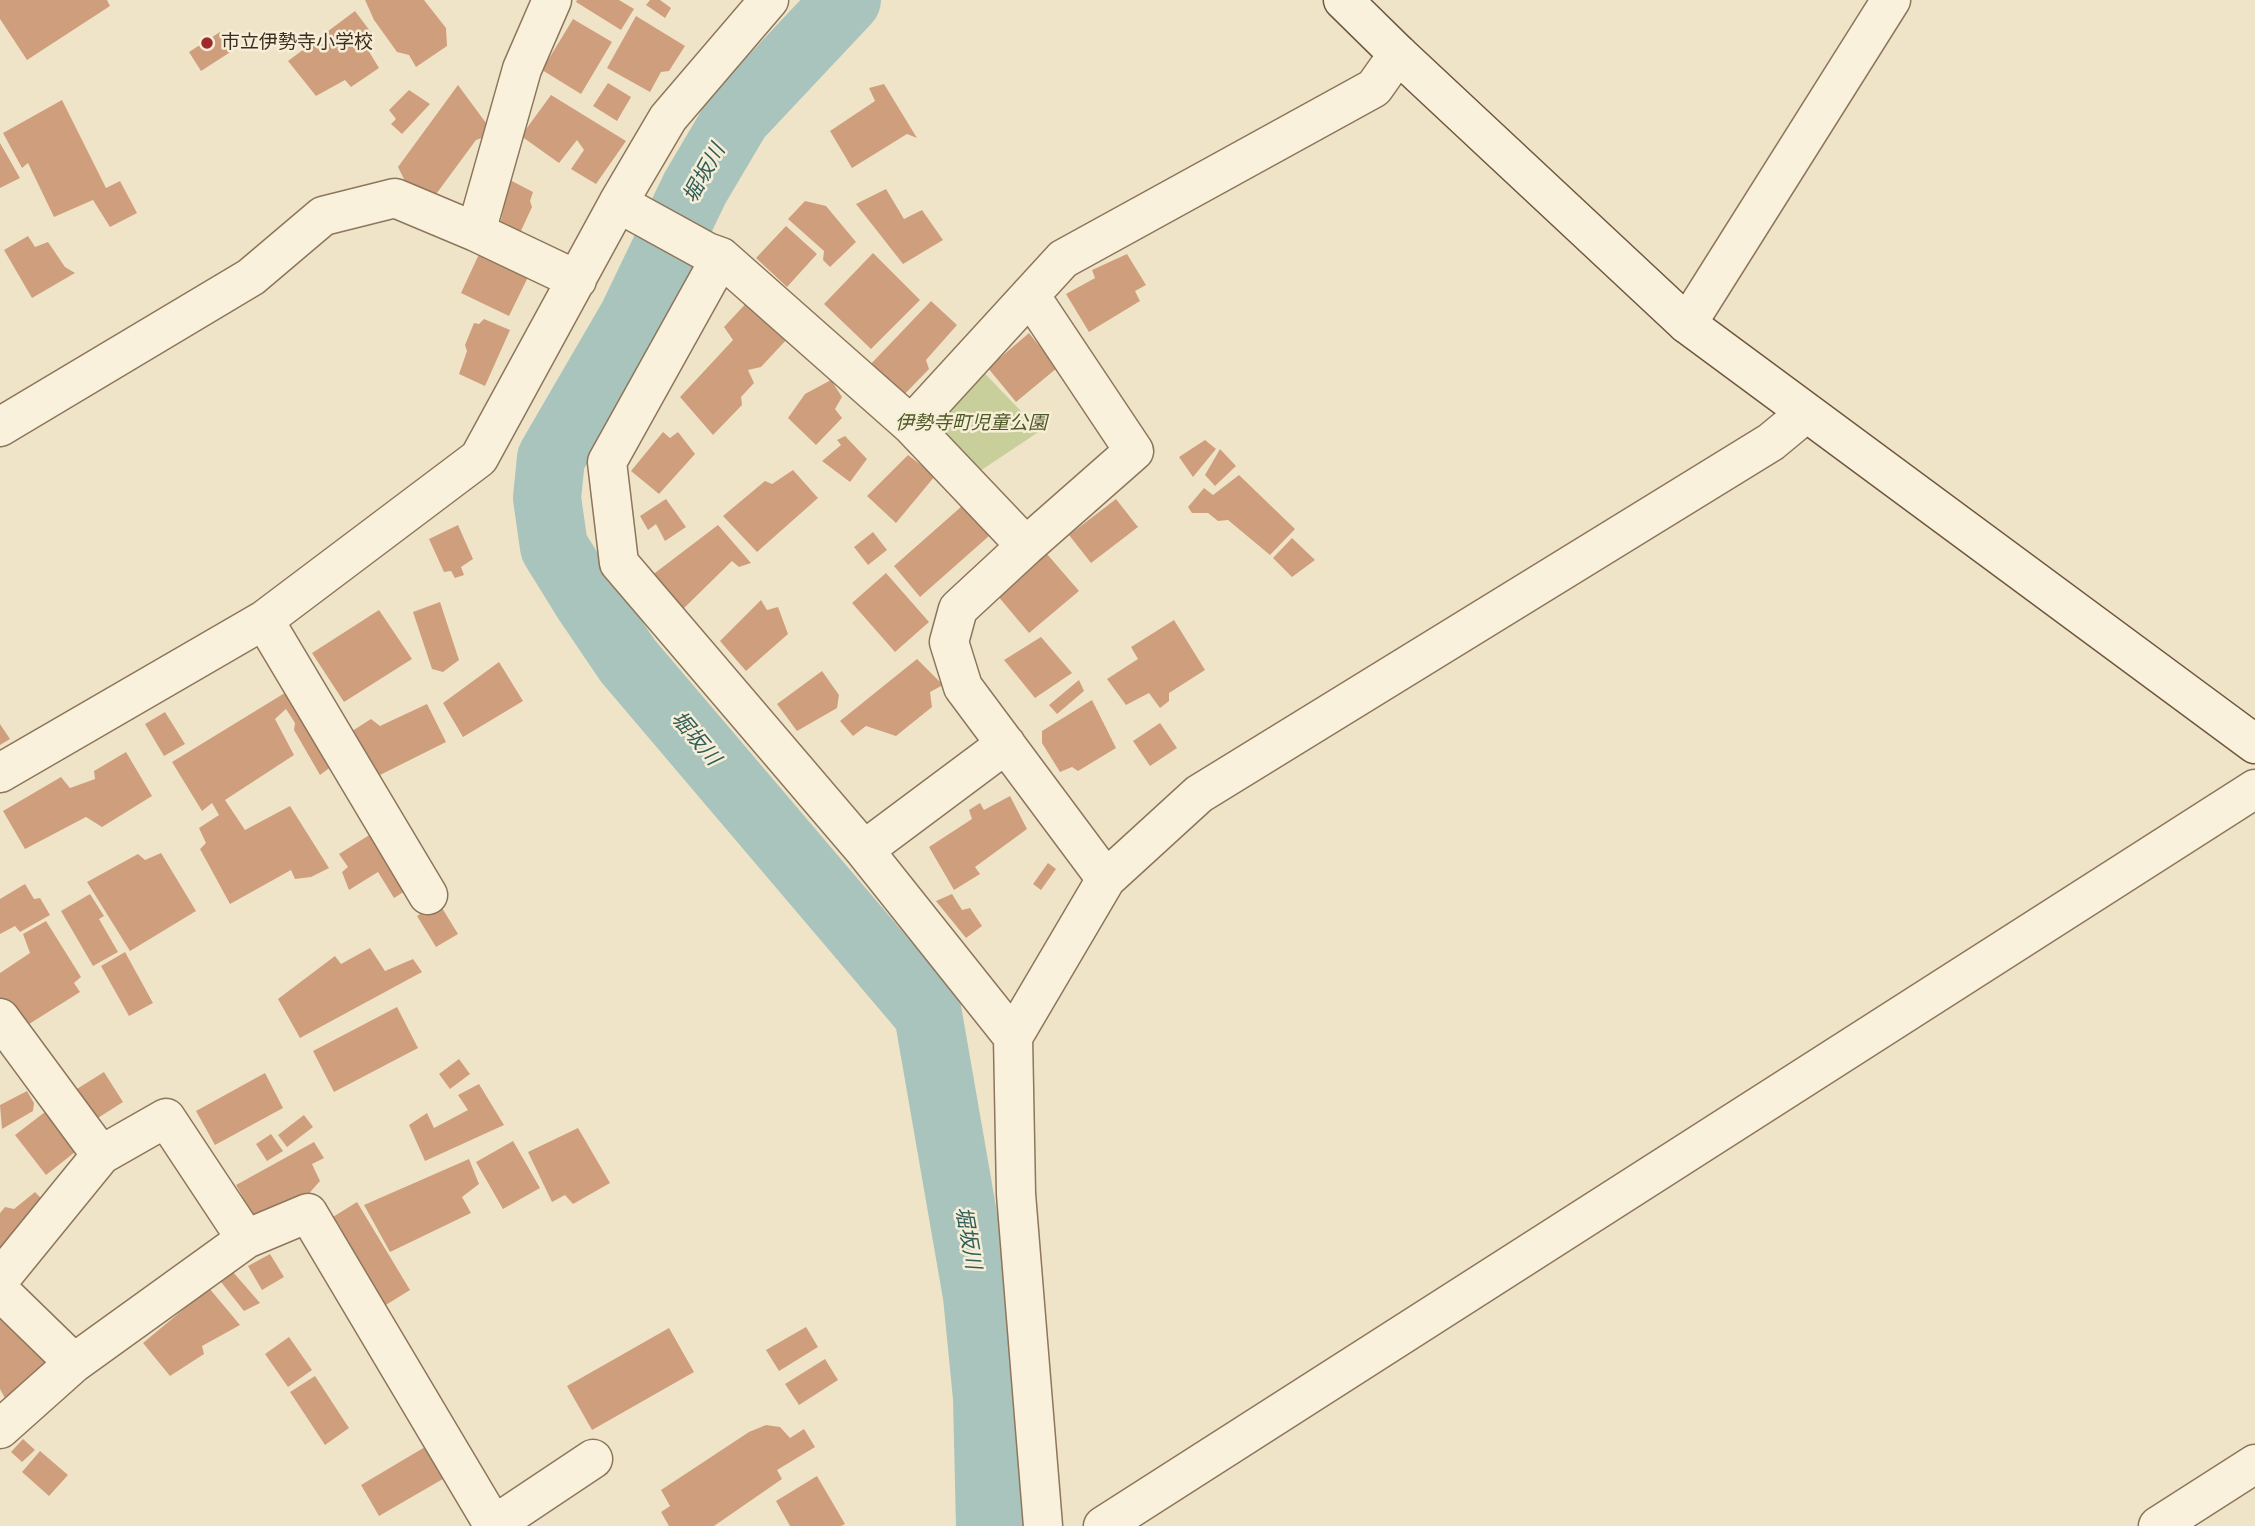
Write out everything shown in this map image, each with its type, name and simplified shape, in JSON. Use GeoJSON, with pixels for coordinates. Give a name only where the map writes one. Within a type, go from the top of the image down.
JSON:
{"type":"FeatureCollection","features":[{"type":"Feature","properties":{"kind":"street"},"geometry":{"type":"LineString","coordinates":[[476,232],[522,69],[552,0]]}},
{"type":"Feature","properties":{"kind":"street"},"geometry":{"type":"LineString","coordinates":[[0,773],[264,620],[479,458],[576,280],[627,208],[668,118],[769,0]]}},
{"type":"Feature","properties":{"kind":"street"},"geometry":{"type":"LineString","coordinates":[[1343,0],[1687,324],[2255,744]]}},
{"type":"Feature","properties":{"kind":"street"},"geometry":{"type":"LineString","coordinates":[[1687,324],[1891,0]]}},
{"type":"Feature","properties":{"kind":"street"},"geometry":{"type":"LineString","coordinates":[[911,425],[1063,259],[1374,88],[1398,54]]}},
{"type":"Feature","properties":{"kind":"street"},"geometry":{"type":"LineString","coordinates":[[0,427],[251,277],[323,216],[395,198],[476,232],[576,280]]}},
{"type":"Feature","properties":{"kind":"street"},"geometry":{"type":"LineString","coordinates":[[627,208],[714,255],[911,425],[1026,546]]}},
{"type":"Feature","properties":{"kind":"street"},"geometry":{"type":"LineString","coordinates":[[714,255],[607,462],[619,563],[864,850],[1013,1037]]}},
{"type":"Feature","properties":{"kind":"street"},"geometry":{"type":"LineString","coordinates":[[1030,295],[1134,451],[958,609],[949,642],[963,687],[1107,879]]}},
{"type":"Feature","properties":{"kind":"street"},"geometry":{"type":"LineString","coordinates":[[1043,1526],[1016,1194],[1013,1037],[1107,879],[1199,794],[1771,442],[1806,413]]}},
{"type":"Feature","properties":{"kind":"street"},"geometry":{"type":"LineString","coordinates":[[264,620],[428,895]]}},
{"type":"Feature","properties":{"kind":"street"},"geometry":{"type":"LineString","coordinates":[[864,850],[1006,744]]}},
{"type":"Feature","properties":{"kind":"street"},"geometry":{"type":"LineString","coordinates":[[1103,1526],[2255,789]]}},
{"type":"Feature","properties":{"kind":"street"},"geometry":{"type":"LineString","coordinates":[[0,1018],[102,1155]]}},
{"type":"Feature","properties":{"kind":"street"},"geometry":{"type":"LineString","coordinates":[[0,1279],[102,1155],[166,1118],[246,1239]]}},
{"type":"Feature","properties":{"kind":"street"},"geometry":{"type":"LineString","coordinates":[[0,1429],[74,1363],[246,1239],[307,1213],[494,1525],[593,1459]]}},
{"type":"Feature","properties":{"kind":"street"},"geometry":{"type":"LineString","coordinates":[[0,1291],[74,1363]]}},
{"type":"Feature","properties":{"kind":"street"},"geometry":{"type":"LineString","coordinates":[[2158,1526],[2255,1464]]}},
{"type":"Feature","properties":{"kind":"green space","name":"伊勢寺町児童公園"},"geometry":{"type":"Polygon","coordinates":[[[971,359],[1040,431],[965,481],[911,425],[971,359]]]}},
{"type":"Feature","properties":{"kind":"building"},"geometry":{"type":"Polygon","coordinates":[[[0,0],[107,0],[110,6],[27,60],[0,19],[0,0]]]}},
{"type":"Feature","properties":{"kind":"building"},"geometry":{"type":"Polygon","coordinates":[[[365,0],[424,0],[446,28],[447,46],[416,67],[409,55],[397,52],[374,20],[365,0]]]}},
{"type":"Feature","properties":{"kind":"building"},"geometry":{"type":"Polygon","coordinates":[[[619,0],[634,9],[621,30],[576,2],[619,0]]]}},
{"type":"Feature","properties":{"kind":"building"},"geometry":{"type":"Polygon","coordinates":[[[650,0],[660,0],[671,8],[665,18],[646,5],[650,0]]]}},
{"type":"Feature","properties":{"kind":"building"},"geometry":{"type":"Polygon","coordinates":[[[355,11],[373,35],[362,40],[379,68],[351,87],[345,80],[316,96],[288,61],[355,11]]]}},
{"type":"Feature","properties":{"kind":"building"},"geometry":{"type":"Polygon","coordinates":[[[636,16],[685,46],[669,71],[661,72],[650,92],[607,68],[636,16]]]}},
{"type":"Feature","properties":{"kind":"building"},"geometry":{"type":"Polygon","coordinates":[[[573,19],[612,42],[581,94],[542,70],[573,19]]]}},
{"type":"Feature","properties":{"kind":"building"},"geometry":{"type":"Polygon","coordinates":[[[220,32],[232,51],[201,71],[189,52],[220,32]]]}},
{"type":"Feature","properties":{"kind":"building"},"geometry":{"type":"Polygon","coordinates":[[[608,83],[631,97],[617,121],[593,106],[608,83]]]}},
{"type":"Feature","properties":{"kind":"building"},"geometry":{"type":"Polygon","coordinates":[[[884,84],[917,138],[907,134],[852,168],[830,131],[875,101],[869,88],[884,84]]]}},
{"type":"Feature","properties":{"kind":"building"},"geometry":{"type":"Polygon","coordinates":[[[458,85],[489,127],[482,138],[476,140],[431,201],[406,183],[398,167],[458,85]]]}},
{"type":"Feature","properties":{"kind":"building"},"geometry":{"type":"Polygon","coordinates":[[[409,90],[430,104],[402,134],[391,124],[396,119],[389,110],[409,90]]]}},
{"type":"Feature","properties":{"kind":"building"},"geometry":{"type":"Polygon","coordinates":[[[551,95],[626,141],[596,184],[571,169],[584,150],[577,140],[559,163],[521,136],[551,95]]]}},
{"type":"Feature","properties":{"kind":"building"},"geometry":{"type":"Polygon","coordinates":[[[62,100],[106,188],[120,181],[137,213],[110,227],[93,200],[54,217],[28,163],[22,168],[3,133],[62,100]]]}},
{"type":"Feature","properties":{"kind":"building"},"geometry":{"type":"Polygon","coordinates":[[[0,143],[20,178],[0,188],[0,143]]]}},
{"type":"Feature","properties":{"kind":"building"},"geometry":{"type":"Polygon","coordinates":[[[510,180],[533,192],[530,201],[532,207],[520,233],[500,225],[510,180]]]}},
{"type":"Feature","properties":{"kind":"building"},"geometry":{"type":"Polygon","coordinates":[[[886,189],[904,219],[922,210],[943,240],[903,264],[856,204],[886,189]]]}},
{"type":"Feature","properties":{"kind":"building"},"geometry":{"type":"Polygon","coordinates":[[[805,201],[826,206],[856,242],[830,267],[823,260],[824,251],[788,219],[805,201]]]}},
{"type":"Feature","properties":{"kind":"building"},"geometry":{"type":"Polygon","coordinates":[[[786,226],[817,254],[787,287],[756,258],[786,226]]]}},
{"type":"Feature","properties":{"kind":"building"},"geometry":{"type":"Polygon","coordinates":[[[28,236],[35,247],[48,242],[65,267],[75,273],[32,298],[4,250],[28,236]]]}},
{"type":"Feature","properties":{"kind":"building"},"geometry":{"type":"Polygon","coordinates":[[[480,252],[529,275],[509,316],[461,293],[480,252]]]}},
{"type":"Feature","properties":{"kind":"building"},"geometry":{"type":"Polygon","coordinates":[[[873,253],[920,300],[871,349],[824,304],[873,253]]]}},
{"type":"Feature","properties":{"kind":"building"},"geometry":{"type":"Polygon","coordinates":[[[1127,254],[1146,285],[1135,291],[1140,301],[1089,332],[1066,294],[1095,278],[1092,270],[1127,254]]]}},
{"type":"Feature","properties":{"kind":"building"},"geometry":{"type":"Polygon","coordinates":[[[750,299],[788,338],[761,367],[748,370],[754,383],[741,397],[742,405],[713,435],[680,397],[733,340],[724,327],[750,299]]]}},
{"type":"Feature","properties":{"kind":"building"},"geometry":{"type":"Polygon","coordinates":[[[931,301],[957,325],[926,360],[929,369],[897,402],[867,368],[931,301]]]}},
{"type":"Feature","properties":{"kind":"building"},"geometry":{"type":"Polygon","coordinates":[[[484,319],[510,330],[485,386],[459,374],[467,351],[465,345],[474,323],[479,324],[484,319]]]}},
{"type":"Feature","properties":{"kind":"building"},"geometry":{"type":"Polygon","coordinates":[[[1029,333],[1057,368],[1016,402],[988,368],[1029,333]]]}},
{"type":"Feature","properties":{"kind":"building"},"geometry":{"type":"Polygon","coordinates":[[[831,380],[842,397],[835,409],[842,418],[816,445],[788,418],[805,394],[831,380]]]}},
{"type":"Feature","properties":{"kind":"building"},"geometry":{"type":"Polygon","coordinates":[[[663,432],[670,438],[678,432],[695,454],[659,494],[631,471],[663,432]]]}},
{"type":"Feature","properties":{"kind":"building"},"geometry":{"type":"Polygon","coordinates":[[[845,436],[867,459],[850,482],[822,461],[841,445],[837,440],[845,436]]]}},
{"type":"Feature","properties":{"kind":"building"},"geometry":{"type":"Polygon","coordinates":[[[1205,440],[1216,449],[1193,477],[1179,457],[1205,440]]]}},
{"type":"Feature","properties":{"kind":"building"},"geometry":{"type":"Polygon","coordinates":[[[1220,449],[1236,466],[1215,486],[1205,475],[1220,449]]]}},
{"type":"Feature","properties":{"kind":"building"},"geometry":{"type":"Polygon","coordinates":[[[908,455],[935,476],[896,523],[867,496],[908,455]]]}},
{"type":"Feature","properties":{"kind":"building"},"geometry":{"type":"Polygon","coordinates":[[[793,470],[818,498],[757,552],[723,516],[765,481],[772,484],[793,470]]]}},
{"type":"Feature","properties":{"kind":"building"},"geometry":{"type":"Polygon","coordinates":[[[1239,475],[1295,529],[1270,555],[1228,520],[1218,521],[1208,513],[1192,513],[1188,507],[1204,488],[1213,495],[1239,475]]]}},
{"type":"Feature","properties":{"kind":"building"},"geometry":{"type":"Polygon","coordinates":[[[666,499],[686,527],[665,541],[656,524],[648,530],[640,516],[666,499]]]}},
{"type":"Feature","properties":{"kind":"building"},"geometry":{"type":"Polygon","coordinates":[[[1116,499],[1138,527],[1091,563],[1069,535],[1116,499]]]}},
{"type":"Feature","properties":{"kind":"building"},"geometry":{"type":"Polygon","coordinates":[[[962,506],[989,536],[920,597],[894,566],[962,506]]]}},
{"type":"Feature","properties":{"kind":"building"},"geometry":{"type":"Polygon","coordinates":[[[458,525],[473,559],[461,567],[464,575],[455,578],[451,571],[444,572],[429,539],[458,525]]]}},
{"type":"Feature","properties":{"kind":"building"},"geometry":{"type":"Polygon","coordinates":[[[718,525],[751,563],[739,567],[732,561],[678,614],[647,579],[718,525]]]}},
{"type":"Feature","properties":{"kind":"building"},"geometry":{"type":"Polygon","coordinates":[[[873,532],[887,550],[868,565],[854,547],[873,532]]]}},
{"type":"Feature","properties":{"kind":"building"},"geometry":{"type":"Polygon","coordinates":[[[1292,538],[1315,560],[1292,577],[1273,558],[1292,538]]]}},
{"type":"Feature","properties":{"kind":"building"},"geometry":{"type":"Polygon","coordinates":[[[1047,554],[1079,591],[1029,633],[997,595],[1047,554]]]}},
{"type":"Feature","properties":{"kind":"building"},"geometry":{"type":"Polygon","coordinates":[[[886,573],[929,622],[895,652],[852,603],[886,573]]]}},
{"type":"Feature","properties":{"kind":"building"},"geometry":{"type":"Polygon","coordinates":[[[761,600],[767,610],[778,607],[788,634],[746,671],[720,641],[761,600]]]}},
{"type":"Feature","properties":{"kind":"building"},"geometry":{"type":"Polygon","coordinates":[[[440,602],[459,660],[443,672],[432,669],[413,612],[440,602]]]}},
{"type":"Feature","properties":{"kind":"building"},"geometry":{"type":"Polygon","coordinates":[[[379,610],[412,659],[344,702],[312,653],[379,610]]]}},
{"type":"Feature","properties":{"kind":"building"},"geometry":{"type":"Polygon","coordinates":[[[1174,620],[1205,670],[1169,693],[1169,701],[1160,708],[1149,693],[1126,705],[1107,679],[1138,659],[1131,647],[1174,620]]]}},
{"type":"Feature","properties":{"kind":"building"},"geometry":{"type":"Polygon","coordinates":[[[1041,637],[1072,673],[1035,698],[1004,660],[1041,637]]]}},
{"type":"Feature","properties":{"kind":"building"},"geometry":{"type":"Polygon","coordinates":[[[917,659],[943,685],[930,692],[932,707],[896,736],[866,726],[853,736],[840,721],[917,659]]]}},
{"type":"Feature","properties":{"kind":"building"},"geometry":{"type":"Polygon","coordinates":[[[499,662],[523,701],[463,737],[443,703],[499,662]]]}},
{"type":"Feature","properties":{"kind":"building"},"geometry":{"type":"Polygon","coordinates":[[[822,671],[839,695],[837,708],[797,731],[777,704],[822,671]]]}},
{"type":"Feature","properties":{"kind":"building"},"geometry":{"type":"Polygon","coordinates":[[[1079,680],[1084,691],[1057,714],[1049,705],[1079,680]]]}},
{"type":"Feature","properties":{"kind":"building"},"geometry":{"type":"Polygon","coordinates":[[[288,691],[340,760],[320,775],[294,730],[295,723],[286,709],[275,719],[294,755],[225,800],[245,830],[290,806],[329,868],[311,877],[295,879],[291,870],[230,904],[200,849],[206,843],[199,828],[219,815],[212,803],[202,811],[172,762],[288,691]]]}},
{"type":"Feature","properties":{"kind":"building"},"geometry":{"type":"Polygon","coordinates":[[[1092,700],[1116,748],[1078,771],[1072,767],[1060,772],[1042,743],[1042,731],[1092,700]]]}},
{"type":"Feature","properties":{"kind":"building"},"geometry":{"type":"Polygon","coordinates":[[[427,704],[446,742],[376,777],[349,733],[371,719],[380,726],[427,704]]]}},
{"type":"Feature","properties":{"kind":"building"},"geometry":{"type":"Polygon","coordinates":[[[165,712],[185,744],[164,756],[145,724],[165,712]]]}},
{"type":"Feature","properties":{"kind":"building"},"geometry":{"type":"Polygon","coordinates":[[[1160,723],[1177,748],[1150,766],[1133,741],[1160,723]]]}},
{"type":"Feature","properties":{"kind":"building"},"geometry":{"type":"Polygon","coordinates":[[[0,724],[10,739],[0,745],[0,724]]]}},
{"type":"Feature","properties":{"kind":"building"},"geometry":{"type":"Polygon","coordinates":[[[126,752],[152,796],[102,827],[86,817],[25,849],[3,811],[61,777],[70,788],[95,779],[94,771],[126,752]]]}},
{"type":"Feature","properties":{"kind":"building"},"geometry":{"type":"Polygon","coordinates":[[[1010,796],[1027,829],[975,867],[980,874],[954,890],[929,847],[972,819],[969,810],[980,803],[984,810],[1010,796]]]}},
{"type":"Feature","properties":{"kind":"building"},"geometry":{"type":"Polygon","coordinates":[[[379,829],[413,886],[394,898],[378,872],[349,890],[342,872],[348,867],[339,854],[379,829]]]}},
{"type":"Feature","properties":{"kind":"building"},"geometry":{"type":"Polygon","coordinates":[[[161,853],[196,911],[130,951],[87,882],[138,854],[145,860],[161,853]]]}},
{"type":"Feature","properties":{"kind":"building"},"geometry":{"type":"Polygon","coordinates":[[[1048,863],[1056,869],[1041,890],[1033,884],[1048,863]]]}},
{"type":"Feature","properties":{"kind":"building"},"geometry":{"type":"Polygon","coordinates":[[[25,884],[34,899],[40,898],[50,915],[20,932],[15,926],[0,934],[0,899],[25,884]]]}},
{"type":"Feature","properties":{"kind":"building"},"geometry":{"type":"Polygon","coordinates":[[[90,894],[104,916],[99,919],[118,952],[93,966],[61,911],[90,894]]]}},
{"type":"Feature","properties":{"kind":"building"},"geometry":{"type":"Polygon","coordinates":[[[952,894],[962,910],[970,908],[982,926],[966,938],[936,901],[952,894]]]}},
{"type":"Feature","properties":{"kind":"building"},"geometry":{"type":"Polygon","coordinates":[[[439,903],[458,934],[436,947],[417,916],[439,903]]]}},
{"type":"Feature","properties":{"kind":"building"},"geometry":{"type":"Polygon","coordinates":[[[46,921],[81,977],[74,983],[80,992],[18,1031],[0,1002],[0,973],[30,953],[23,934],[46,921]]]}},
{"type":"Feature","properties":{"kind":"building"},"geometry":{"type":"Polygon","coordinates":[[[370,948],[385,971],[413,959],[422,972],[300,1038],[278,999],[335,956],[341,964],[370,948]]]}},
{"type":"Feature","properties":{"kind":"building"},"geometry":{"type":"Polygon","coordinates":[[[125,952],[153,1003],[129,1016],[101,966],[125,952]]]}},
{"type":"Feature","properties":{"kind":"building"},"geometry":{"type":"Polygon","coordinates":[[[397,1007],[418,1048],[334,1092],[313,1051],[397,1007]]]}},
{"type":"Feature","properties":{"kind":"building"},"geometry":{"type":"Polygon","coordinates":[[[459,1059],[470,1074],[450,1089],[439,1074],[459,1059]]]}},
{"type":"Feature","properties":{"kind":"building"},"geometry":{"type":"Polygon","coordinates":[[[104,1072],[123,1102],[90,1123],[72,1092],[104,1072]]]}},
{"type":"Feature","properties":{"kind":"building"},"geometry":{"type":"Polygon","coordinates":[[[265,1073],[283,1108],[215,1145],[196,1111],[265,1073]]]}},
{"type":"Feature","properties":{"kind":"building"},"geometry":{"type":"Polygon","coordinates":[[[479,1084],[504,1125],[425,1161],[409,1125],[427,1113],[434,1128],[468,1110],[458,1095],[479,1084]]]}},
{"type":"Feature","properties":{"kind":"building"},"geometry":{"type":"Polygon","coordinates":[[[27,1091],[34,1103],[33,1111],[2,1129],[0,1105],[27,1091]]]}},
{"type":"Feature","properties":{"kind":"building"},"geometry":{"type":"Polygon","coordinates":[[[45,1112],[75,1152],[46,1175],[15,1135],[45,1112]]]}},
{"type":"Feature","properties":{"kind":"building"},"geometry":{"type":"Polygon","coordinates":[[[304,1115],[313,1127],[287,1147],[278,1135],[304,1115]]]}},
{"type":"Feature","properties":{"kind":"building"},"geometry":{"type":"Polygon","coordinates":[[[578,1128],[610,1183],[573,1204],[565,1195],[552,1202],[528,1152],[578,1128]]]}},
{"type":"Feature","properties":{"kind":"building"},"geometry":{"type":"Polygon","coordinates":[[[271,1134],[283,1151],[267,1161],[256,1144],[271,1134]]]}},
{"type":"Feature","properties":{"kind":"building"},"geometry":{"type":"Polygon","coordinates":[[[513,1141],[540,1188],[503,1209],[476,1162],[513,1141]]]}},
{"type":"Feature","properties":{"kind":"building"},"geometry":{"type":"Polygon","coordinates":[[[314,1142],[324,1158],[312,1164],[320,1181],[305,1198],[255,1219],[236,1185],[314,1142]]]}},
{"type":"Feature","properties":{"kind":"building"},"geometry":{"type":"Polygon","coordinates":[[[469,1159],[479,1184],[462,1197],[471,1213],[390,1252],[364,1205],[469,1159]]]}},
{"type":"Feature","properties":{"kind":"building"},"geometry":{"type":"Polygon","coordinates":[[[35,1192],[50,1207],[0,1258],[0,1213],[5,1207],[14,1209],[35,1192]]]}},
{"type":"Feature","properties":{"kind":"building"},"geometry":{"type":"Polygon","coordinates":[[[357,1202],[410,1290],[381,1308],[328,1220],[357,1202]]]}},
{"type":"Feature","properties":{"kind":"building"},"geometry":{"type":"Polygon","coordinates":[[[270,1254],[284,1277],[262,1290],[248,1266],[270,1254]]]}},
{"type":"Feature","properties":{"kind":"building"},"geometry":{"type":"Polygon","coordinates":[[[233,1272],[260,1303],[244,1311],[221,1282],[233,1272]]]}},
{"type":"Feature","properties":{"kind":"building"},"geometry":{"type":"Polygon","coordinates":[[[209,1288],[240,1325],[202,1346],[204,1354],[170,1376],[143,1343],[209,1288]]]}},
{"type":"Feature","properties":{"kind":"building"},"geometry":{"type":"Polygon","coordinates":[[[0,1316],[53,1362],[7,1402],[0,1389],[0,1316]]]}},
{"type":"Feature","properties":{"kind":"building"},"geometry":{"type":"Polygon","coordinates":[[[806,1327],[818,1347],[779,1371],[766,1350],[806,1327]]]}},
{"type":"Feature","properties":{"kind":"building"},"geometry":{"type":"Polygon","coordinates":[[[669,1328],[694,1372],[592,1430],[567,1386],[669,1328]]]}},
{"type":"Feature","properties":{"kind":"building"},"geometry":{"type":"Polygon","coordinates":[[[289,1337],[312,1370],[288,1387],[265,1354],[289,1337]]]}},
{"type":"Feature","properties":{"kind":"building"},"geometry":{"type":"Polygon","coordinates":[[[825,1359],[838,1380],[799,1405],[785,1384],[825,1359]]]}},
{"type":"Feature","properties":{"kind":"building"},"geometry":{"type":"Polygon","coordinates":[[[315,1376],[349,1428],[325,1445],[290,1392],[315,1376]]]}},
{"type":"Feature","properties":{"kind":"building"},"geometry":{"type":"Polygon","coordinates":[[[766,1425],[780,1427],[790,1438],[804,1429],[815,1447],[777,1470],[782,1479],[714,1526],[669,1526],[661,1512],[670,1506],[661,1490],[749,1432],[766,1425]]]}},
{"type":"Feature","properties":{"kind":"building"},"geometry":{"type":"Polygon","coordinates":[[[23,1439],[35,1450],[22,1462],[11,1452],[23,1439]]]}},
{"type":"Feature","properties":{"kind":"building"},"geometry":{"type":"Polygon","coordinates":[[[430,1444],[448,1476],[379,1516],[361,1485],[430,1444]]]}},
{"type":"Feature","properties":{"kind":"building"},"geometry":{"type":"Polygon","coordinates":[[[40,1451],[68,1475],[49,1496],[22,1472],[40,1451]]]}},
{"type":"Feature","properties":{"kind":"building"},"geometry":{"type":"Polygon","coordinates":[[[817,1476],[845,1524],[790,1526],[776,1501],[817,1476]]]}},
{"type":"Feature","properties":{"kind":"waterway","name":"堀坂川"},"geometry":{"type":"LineString","coordinates":[[847,0],[737,117],[695,188],[633,317],[551,458],[547,498],[554,547],[628,661],[928,1014],[977,1296],[987,1398],[990,1526]]}},
{"type":"Feature","properties":{"kind":"place","name":"市立伊勢寺小学校"},"geometry":{"type":"Point","coordinates":[207,43]}}]}
